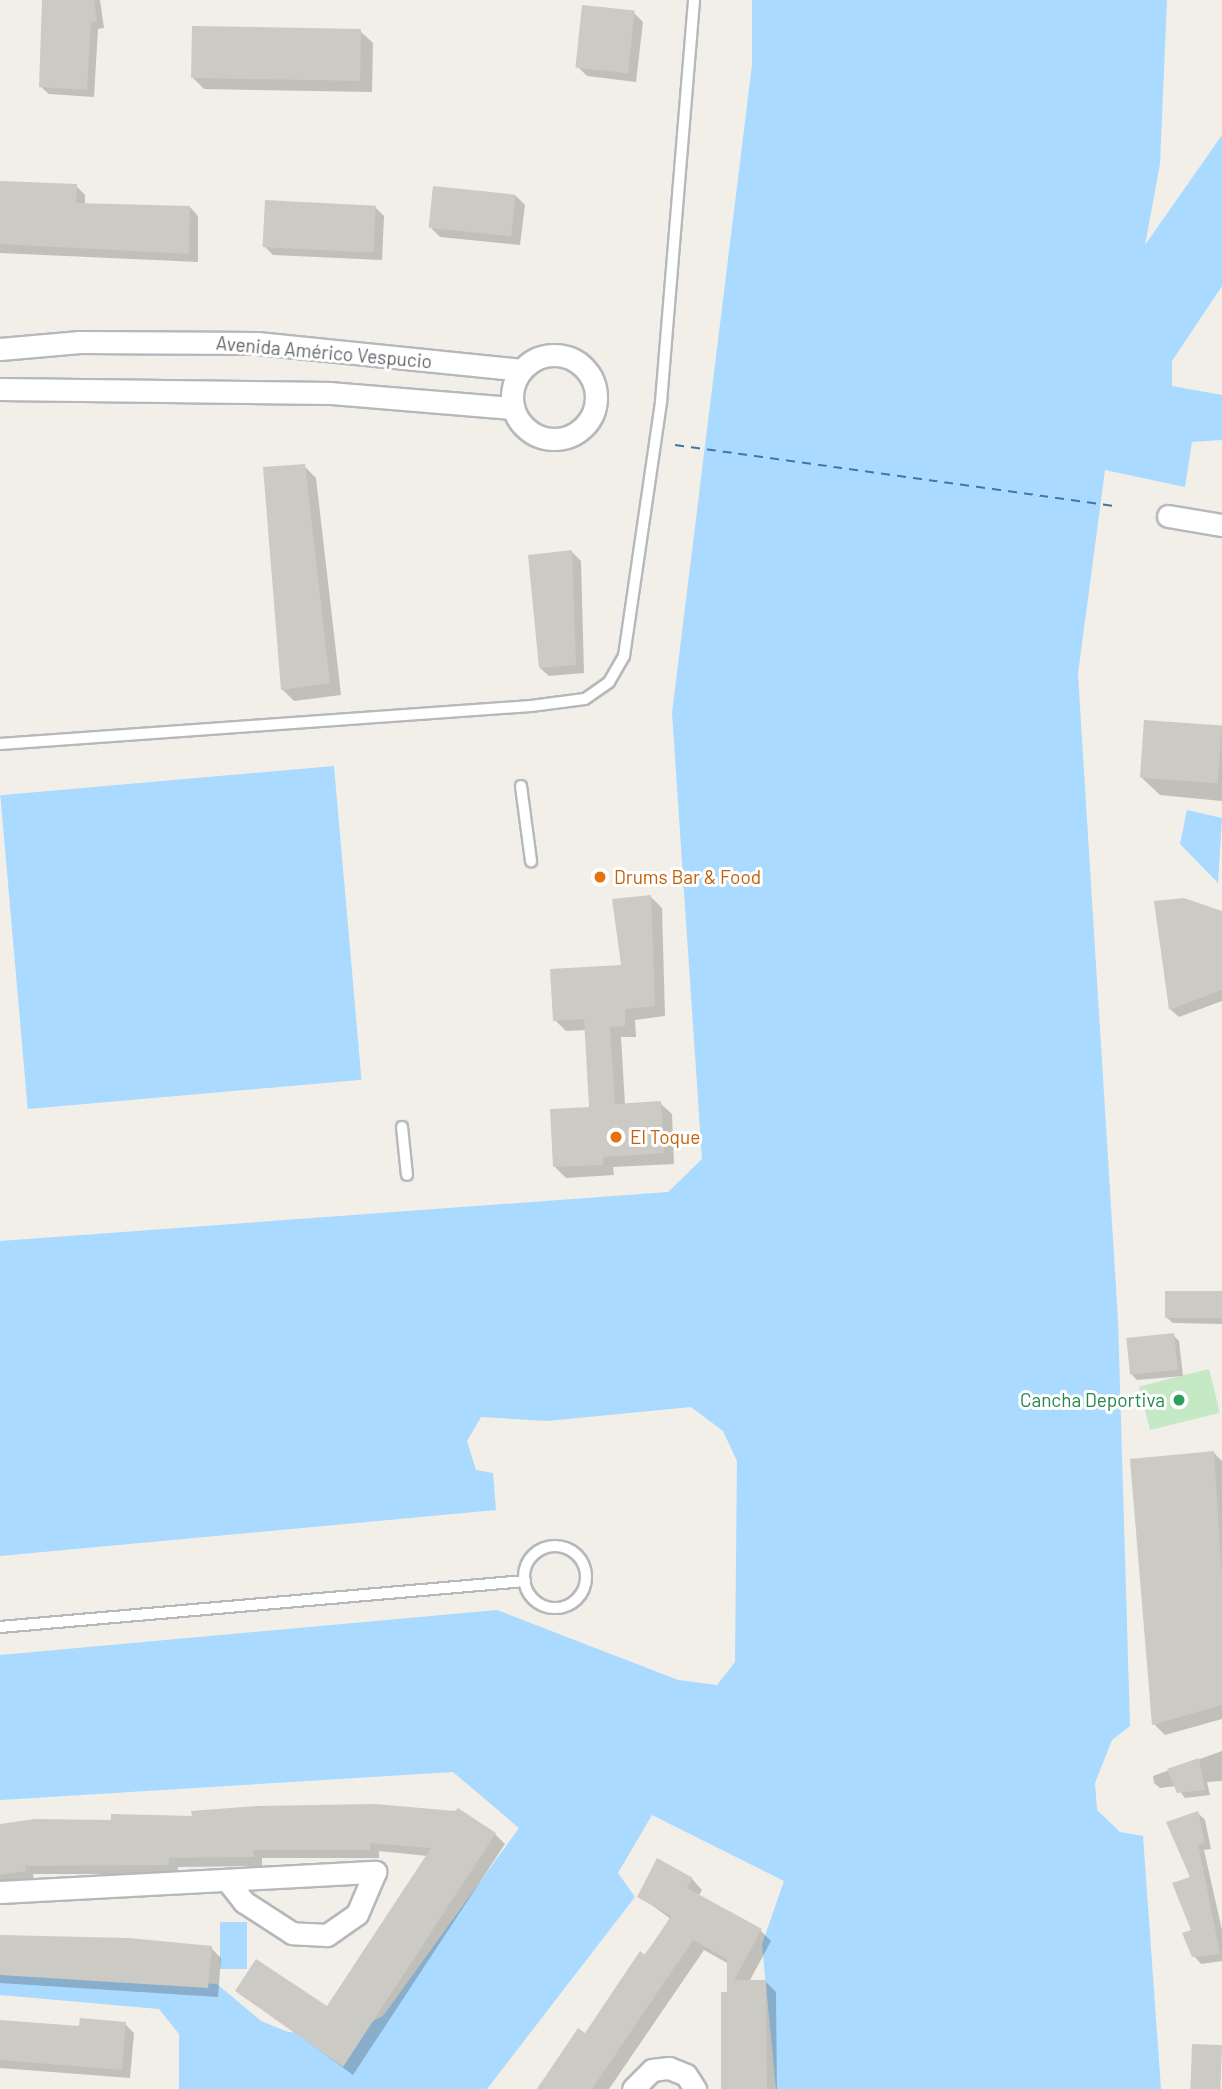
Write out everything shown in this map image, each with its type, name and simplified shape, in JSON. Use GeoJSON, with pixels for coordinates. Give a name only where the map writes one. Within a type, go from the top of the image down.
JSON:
{"type":"FeatureCollection","features":[{"type":"Feature","properties":{"kind":"street","name":"Avenida Américo Vespucio"},"geometry":{"type":"LineString","coordinates":[[0,349],[80,342],[257,343],[522,370]]}},
{"type":"Feature","properties":{"kind":"street"},"geometry":{"type":"LineString","coordinates":[[546,356],[573,360],[593,380],[595,407],[580,430],[554,439],[528,430],[513,408],[512,394],[522,370],[546,356]]}},
{"type":"Feature","properties":{"kind":"street","name":"Avenida Américo Vespucio"},"geometry":{"type":"LineString","coordinates":[[0,389],[330,393],[513,408]]}},
{"type":"Feature","properties":{"kind":"street"},"geometry":{"type":"LineString","coordinates":[[1168,516],[1222,525]]}},
{"type":"Feature","properties":{"kind":"street"},"geometry":{"type":"LineString","coordinates":[[0,1892],[375,1872],[358,1914],[327,1936],[292,1933],[244,1902],[227,1880]]}},
{"type":"Feature","properties":{"kind":"street"},"geometry":{"type":"LineString","coordinates":[[633,2089],[652,2070],[669,2068],[685,2075],[695,2089]]}},
{"type":"Feature","properties":{"kind":"lane"},"geometry":{"type":"LineString","coordinates":[[0,744],[531,706],[585,699],[609,682],[624,656],[661,402],[694,0]]}},
{"type":"Feature","properties":{"kind":"lane"},"geometry":{"type":"LineString","coordinates":[[521,786],[531,860]]}},
{"type":"Feature","properties":{"kind":"lane"},"geometry":{"type":"LineString","coordinates":[[402,1127],[407,1175]]}},
{"type":"Feature","properties":{"kind":"lane"},"geometry":{"type":"LineString","coordinates":[[552,1546],[572,1551],[586,1575],[580,1595],[563,1607],[543,1605],[525,1581],[528,1562],[552,1546]]}},
{"type":"Feature","properties":{"kind":"lane"},"geometry":{"type":"LineString","coordinates":[[0,1627],[525,1581]]}},
{"type":"Feature","properties":{"kind":"green space","name":"Cancha Deportiva"},"geometry":{"type":"Polygon","coordinates":[[[1209,1369],[1220,1413],[1150,1430],[1139,1386],[1209,1369]]]}},
{"type":"Feature","properties":{"kind":"water"},"geometry":{"type":"Polygon","coordinates":[[[752,0],[1167,0],[1160,164],[1145,245],[1222,135],[1222,286],[1172,361],[1172,386],[1222,395],[1222,440],[1192,442],[1185,487],[1105,470],[1078,674],[1118,1320],[1130,1726],[1112,1740],[1095,1783],[1097,1810],[1120,1832],[1143,1836],[1161,2089],[776,2089],[762,1944],[784,1881],[652,1815],[618,1873],[635,1897],[487,2089],[179,2089],[179,2034],[159,2009],[0,1995],[0,1973],[217,1984],[261,2021],[288,2032],[344,2036],[383,2016],[519,1828],[453,1772],[0,1800],[0,1655],[497,1610],[678,1680],[717,1685],[735,1662],[737,1461],[723,1431],[691,1407],[547,1421],[481,1417],[467,1441],[476,1470],[493,1473],[496,1510],[0,1556],[0,1241],[668,1192],[702,1159],[672,713],[752,65],[752,0]]]}},
{"type":"Feature","properties":{"kind":"water"},"geometry":{"type":"Polygon","coordinates":[[[334,766],[361,1080],[28,1109],[0,795],[334,766]]]}},
{"type":"Feature","properties":{"kind":"water"},"geometry":{"type":"Polygon","coordinates":[[[1187,810],[1222,818],[1218,883],[1180,844],[1187,810]]]}},
{"type":"Feature","properties":{"kind":"water"},"geometry":{"type":"Polygon","coordinates":[[[220,1922],[247,1922],[247,1969],[220,1969],[220,1922]]]}},
{"type":"Feature","properties":{"kind":"building"},"geometry":{"type":"Polygon","coordinates":[[[42,0],[94,0],[97,21],[91,22],[87,90],[39,87],[42,0]]]}},
{"type":"Feature","properties":{"kind":"building"},"geometry":{"type":"Polygon","coordinates":[[[582,5],[635,11],[628,73],[575,68],[582,5]]]}},
{"type":"Feature","properties":{"kind":"building"},"geometry":{"type":"Polygon","coordinates":[[[192,26],[361,29],[360,81],[191,78],[192,26]]]}},
{"type":"Feature","properties":{"kind":"building"},"geometry":{"type":"Polygon","coordinates":[[[0,181],[77,184],[76,203],[190,206],[189,254],[0,244],[0,181]]]}},
{"type":"Feature","properties":{"kind":"building"},"geometry":{"type":"Polygon","coordinates":[[[433,186],[516,195],[511,236],[429,228],[433,186]]]}},
{"type":"Feature","properties":{"kind":"building"},"geometry":{"type":"Polygon","coordinates":[[[265,200],[376,206],[373,253],[263,247],[265,200]]]}},
{"type":"Feature","properties":{"kind":"building"},"geometry":{"type":"Polygon","coordinates":[[[305,464],[330,683],[281,690],[263,467],[305,464]]]}},
{"type":"Feature","properties":{"kind":"building"},"geometry":{"type":"Polygon","coordinates":[[[572,550],[576,665],[539,668],[528,555],[572,550]]]}},
{"type":"Feature","properties":{"kind":"building"},"geometry":{"type":"Polygon","coordinates":[[[1144,720],[1222,725],[1218,783],[1140,778],[1144,720]]]}},
{"type":"Feature","properties":{"kind":"building"},"geometry":{"type":"Polygon","coordinates":[[[651,895],[655,1006],[625,1009],[625,1026],[610,1027],[615,1104],[661,1101],[664,1153],[603,1157],[603,1165],[553,1167],[550,1109],[589,1107],[584,1019],[553,1021],[550,969],[621,965],[612,899],[651,895]]]}},
{"type":"Feature","properties":{"kind":"building"},"geometry":{"type":"Polygon","coordinates":[[[1184,898],[1222,911],[1222,990],[1169,1010],[1154,901],[1184,898]]]}},
{"type":"Feature","properties":{"kind":"building"},"geometry":{"type":"Polygon","coordinates":[[[1165,1291],[1222,1291],[1222,1318],[1165,1318],[1165,1291]]]}},
{"type":"Feature","properties":{"kind":"building"},"geometry":{"type":"Polygon","coordinates":[[[1174,1333],[1178,1370],[1130,1375],[1126,1338],[1174,1333]]]}},
{"type":"Feature","properties":{"kind":"building"},"geometry":{"type":"Polygon","coordinates":[[[1214,1451],[1222,1577],[1222,1705],[1152,1725],[1130,1459],[1214,1451]]]}},
{"type":"Feature","properties":{"kind":"building"},"geometry":{"type":"Polygon","coordinates":[[[1199,1758],[1205,1790],[1177,1793],[1167,1769],[1199,1758]]]}},
{"type":"Feature","properties":{"kind":"building"},"geometry":{"type":"Polygon","coordinates":[[[375,1804],[455,1811],[458,1808],[496,1833],[343,2067],[235,1991],[256,1959],[327,2006],[431,1848],[370,1843],[370,1850],[253,1850],[254,1857],[169,1858],[169,1865],[25,1866],[26,1871],[0,1875],[0,1824],[34,1819],[111,1820],[111,1814],[192,1816],[191,1811],[257,1806],[375,1804]]]}},
{"type":"Feature","properties":{"kind":"building"},"geometry":{"type":"Polygon","coordinates":[[[1198,1811],[1205,1843],[1198,1844],[1220,1954],[1192,1957],[1182,1933],[1191,1930],[1172,1883],[1190,1877],[1166,1822],[1198,1811]]]}},
{"type":"Feature","properties":{"kind":"building"},"geometry":{"type":"Polygon","coordinates":[[[657,1858],[693,1878],[687,1888],[762,1929],[734,1980],[766,1980],[767,2089],[721,2089],[721,1992],[727,1992],[727,1959],[693,1940],[592,2089],[537,2089],[578,2028],[585,2033],[640,1951],[645,1955],[671,1916],[637,1897],[657,1858]]]}},
{"type":"Feature","properties":{"kind":"building"},"geometry":{"type":"Polygon","coordinates":[[[0,1935],[129,1938],[212,1946],[208,1988],[0,1975],[0,1935]]]}},
{"type":"Feature","properties":{"kind":"building"},"geometry":{"type":"Polygon","coordinates":[[[80,2018],[126,2022],[122,2070],[0,2060],[0,2020],[79,2026],[80,2018]]]}},
{"type":"Feature","properties":{"kind":"building"},"geometry":{"type":"Polygon","coordinates":[[[1192,2044],[1222,2045],[1220,2089],[1190,2089],[1192,2044]]]}},
{"type":"Feature","properties":{"kind":"ferry route"},"geometry":{"type":"LineString","coordinates":[[675,445],[1114,506]]}},
{"type":"Feature","properties":{"kind":"place","name":"Drums Bar & Food"},"geometry":{"type":"Point","coordinates":[600,877]}},
{"type":"Feature","properties":{"kind":"place","name":"El Toque"},"geometry":{"type":"Point","coordinates":[616,1137]}},
{"type":"Feature","properties":{"kind":"place","name":"Cancha Deportiva"},"geometry":{"type":"Point","coordinates":[1179,1400]}}]}
